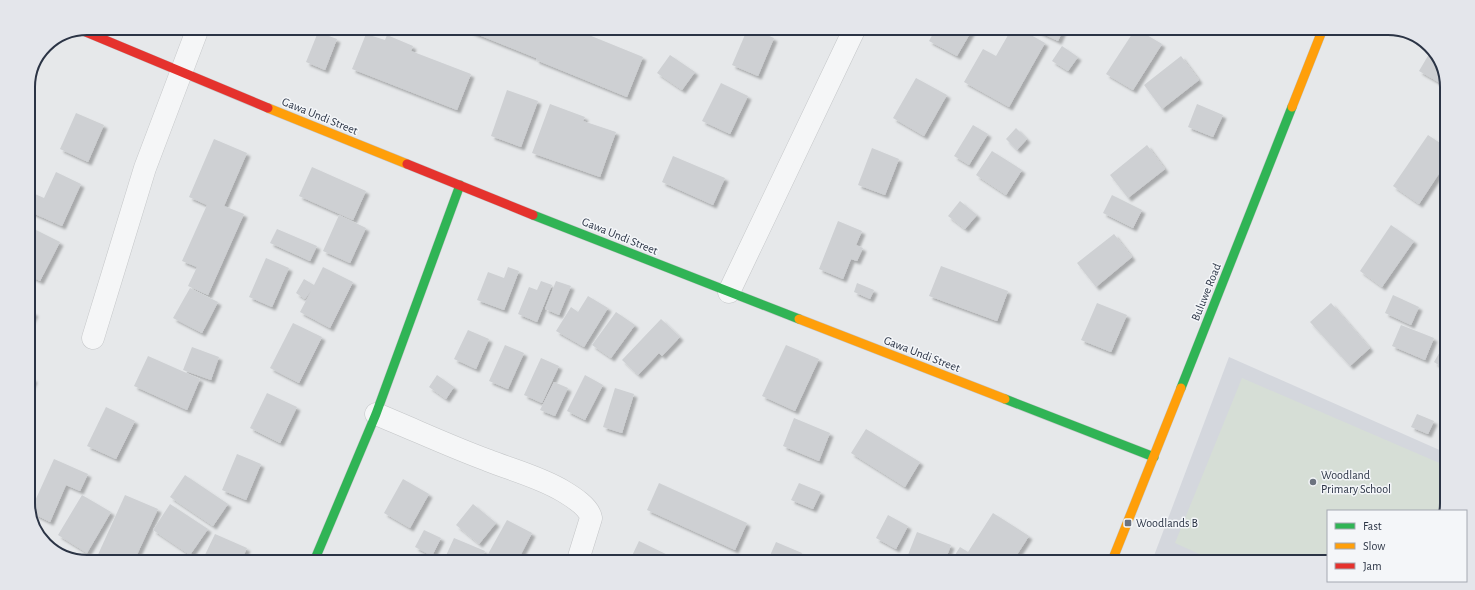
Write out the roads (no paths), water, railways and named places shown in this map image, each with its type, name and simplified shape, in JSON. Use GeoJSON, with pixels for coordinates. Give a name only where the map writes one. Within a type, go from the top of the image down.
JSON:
{"type":"FeatureCollection","features":[{"type":"Feature","properties":{"kind":"street","name":"Gawa Undi Street"},"geometry":{"type":"LineString","coordinates":[[93,35],[180,72],[729,292],[1154,457]]}},
{"type":"Feature","properties":{"kind":"street"},"geometry":{"type":"LineString","coordinates":[[93,338],[145,168],[195,35]]}},
{"type":"Feature","properties":{"kind":"street"},"geometry":{"type":"LineString","coordinates":[[729,292],[852,35]]}},
{"type":"Feature","properties":{"kind":"street","name":"Buluwe Road"},"geometry":{"type":"LineString","coordinates":[[1114,555],[1320,35]]}},
{"type":"Feature","properties":{"kind":"street"},"geometry":{"type":"LineString","coordinates":[[317,555],[376,414],[460,185]]}},
{"type":"Feature","properties":{"kind":"street"},"geometry":{"type":"LineString","coordinates":[[376,414],[485,460],[530,476],[563,491],[580,503],[589,512],[591,518],[580,555]]}},
{"type":"Feature","properties":{"kind":"place","name":"Woodland Primary School"},"geometry":{"type":"Point","coordinates":[1313,482]}},
{"type":"Feature","properties":{"kind":"place","name":"Woodlands B"},"geometry":{"type":"Point","coordinates":[1128,523]}}]}
